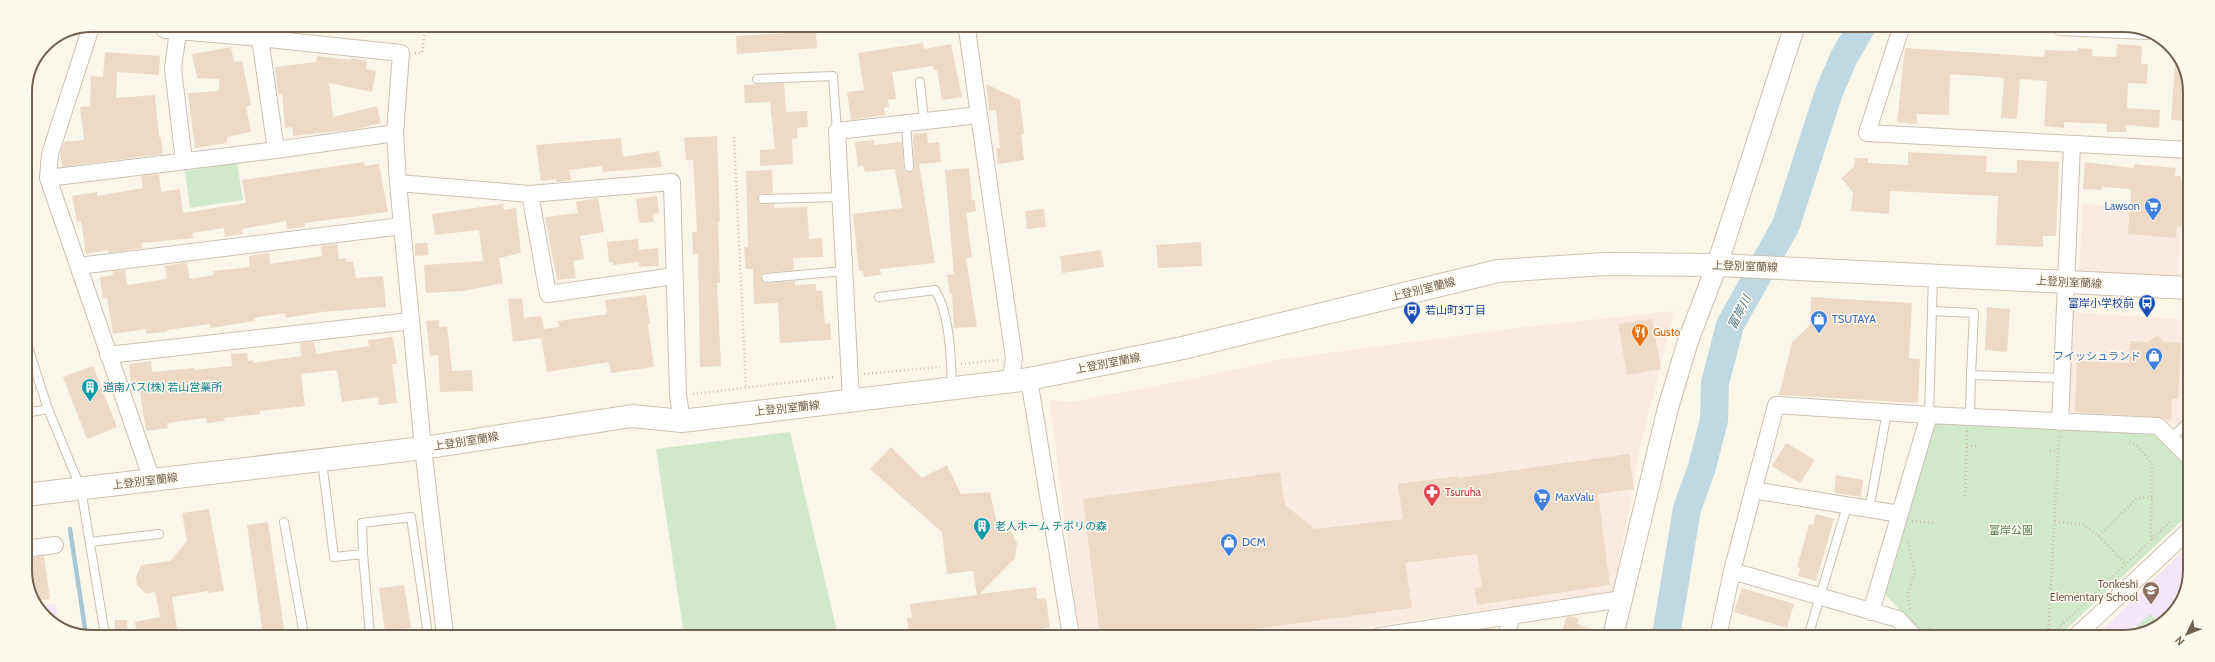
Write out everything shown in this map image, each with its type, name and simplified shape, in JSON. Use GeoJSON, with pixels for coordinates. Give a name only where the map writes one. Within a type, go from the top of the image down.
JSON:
{"type":"FeatureCollection","features":[{"type":"Feature","properties":{"kind":"main road","name":"上登別室蘭線"},"geometry":{"type":"LineString","coordinates":[[32,494],[423,448],[632,416],[682,421],[952,390],[1020,380],[1183,348],[1498,271],[1605,264],[1727,265],[2183,288]]}},
{"type":"Feature","properties":{"kind":"street"},"geometry":{"type":"LineString","coordinates":[[89,32],[50,154],[48,178],[152,480]]}},
{"type":"Feature","properties":{"kind":"street"},"geometry":{"type":"LineString","coordinates":[[171,32],[173,69],[184,161]]}},
{"type":"Feature","properties":{"kind":"street"},"geometry":{"type":"LineString","coordinates":[[192,32],[253,35],[401,53],[395,133],[398,183],[423,448],[444,630]]}},
{"type":"Feature","properties":{"kind":"street"},"geometry":{"type":"LineString","coordinates":[[967,32],[1014,358],[1020,380],[1070,630]]}},
{"type":"Feature","properties":{"kind":"street"},"geometry":{"type":"LineString","coordinates":[[1614,630],[1668,408],[1688,341],[1727,265],[1793,32]]}},
{"type":"Feature","properties":{"kind":"street"},"geometry":{"type":"LineString","coordinates":[[1900,32],[1867,133],[2183,150]]}},
{"type":"Feature","properties":{"kind":"street"},"geometry":{"type":"LineString","coordinates":[[253,35],[276,150]]}},
{"type":"Feature","properties":{"kind":"street"},"geometry":{"type":"LineString","coordinates":[[851,401],[837,132],[979,115]]}},
{"type":"Feature","properties":{"kind":"street"},"geometry":{"type":"LineString","coordinates":[[48,178],[276,150],[395,133]]}},
{"type":"Feature","properties":{"kind":"street"},"geometry":{"type":"LineString","coordinates":[[2059,431],[2067,282],[2072,145]]}},
{"type":"Feature","properties":{"kind":"street"},"geometry":{"type":"LineString","coordinates":[[398,183],[530,194],[672,182],[678,395],[682,421]]}},
{"type":"Feature","properties":{"kind":"street"},"geometry":{"type":"LineString","coordinates":[[530,194],[548,294],[674,276]]}},
{"type":"Feature","properties":{"kind":"street"},"geometry":{"type":"LineString","coordinates":[[78,266],[402,226]]}},
{"type":"Feature","properties":{"kind":"street"},"geometry":{"type":"LineString","coordinates":[[108,355],[411,321]]}},
{"type":"Feature","properties":{"kind":"street"},"geometry":{"type":"LineString","coordinates":[[1720,630],[1732,571],[1776,405],[1929,415],[1971,426],[2059,431],[2158,426],[2183,451]]}},
{"type":"Feature","properties":{"kind":"street"},"geometry":{"type":"LineString","coordinates":[[1871,612],[1908,519],[1929,415]]}},
{"type":"Feature","properties":{"kind":"street"},"geometry":{"type":"LineString","coordinates":[[1754,490],[1869,510],[1908,519]]}},
{"type":"Feature","properties":{"kind":"street"},"geometry":{"type":"LineString","coordinates":[[2082,630],[2183,536]]}},
{"type":"Feature","properties":{"kind":"street"},"geometry":{"type":"LineString","coordinates":[[32,548],[55,545]]}},
{"type":"Feature","properties":{"kind":"street"},"geometry":{"type":"LineString","coordinates":[[1732,571],[1898,619],[1918,630]]}},
{"type":"Feature","properties":{"kind":"street"},"geometry":{"type":"LineString","coordinates":[[1420,630],[1622,599]]}},
{"type":"Feature","properties":{"kind":"street"},"geometry":{"type":"LineString","coordinates":[[1508,630],[1512,616]]}},
{"type":"Feature","properties":{"kind":"lane"},"geometry":{"type":"LineString","coordinates":[[757,79],[833,76],[837,132]]}},
{"type":"Feature","properties":{"kind":"lane"},"geometry":{"type":"LineString","coordinates":[[920,82],[924,122]]}},
{"type":"Feature","properties":{"kind":"lane"},"geometry":{"type":"LineString","coordinates":[[906,124],[909,167]]}},
{"type":"Feature","properties":{"kind":"lane"},"geometry":{"type":"LineString","coordinates":[[763,199],[840,197]]}},
{"type":"Feature","properties":{"kind":"lane"},"geometry":{"type":"LineString","coordinates":[[766,278],[844,271]]}},
{"type":"Feature","properties":{"kind":"lane"},"geometry":{"type":"LineString","coordinates":[[1929,415],[1933,275]]}},
{"type":"Feature","properties":{"kind":"lane"},"geometry":{"type":"LineString","coordinates":[[879,297],[935,290],[942,302],[951,365],[952,390]]}},
{"type":"Feature","properties":{"kind":"lane"},"geometry":{"type":"LineString","coordinates":[[1932,311],[1974,313],[1971,375],[1971,426]]}},
{"type":"Feature","properties":{"kind":"lane"},"geometry":{"type":"LineString","coordinates":[[32,360],[48,409],[81,489],[104,630]]}},
{"type":"Feature","properties":{"kind":"lane"},"geometry":{"type":"LineString","coordinates":[[1971,375],[2062,378]]}},
{"type":"Feature","properties":{"kind":"lane"},"geometry":{"type":"LineString","coordinates":[[32,412],[48,409]]}},
{"type":"Feature","properties":{"kind":"lane"},"geometry":{"type":"LineString","coordinates":[[1869,510],[1887,412]]}},
{"type":"Feature","properties":{"kind":"lane"},"geometry":{"type":"LineString","coordinates":[[2170,438],[2183,426]]}},
{"type":"Feature","properties":{"kind":"lane"},"geometry":{"type":"LineString","coordinates":[[322,460],[334,557],[363,554]]}},
{"type":"Feature","properties":{"kind":"lane"},"geometry":{"type":"LineString","coordinates":[[1810,630],[1847,506]]}},
{"type":"Feature","properties":{"kind":"lane"},"geometry":{"type":"LineString","coordinates":[[370,630],[362,523],[411,517],[427,630]]}},
{"type":"Feature","properties":{"kind":"lane"},"geometry":{"type":"LineString","coordinates":[[284,522],[303,630]]}},
{"type":"Feature","properties":{"kind":"lane"},"geometry":{"type":"LineString","coordinates":[[90,542],[159,534]]}},
{"type":"Feature","properties":{"kind":"path"},"geometry":{"type":"LineString","coordinates":[[401,53],[422,53],[425,32]]}},
{"type":"Feature","properties":{"kind":"path"},"geometry":{"type":"LineString","coordinates":[[734,137],[746,388]]}},
{"type":"Feature","properties":{"kind":"path"},"geometry":{"type":"LineString","coordinates":[[1962,430],[1971,426]]}},
{"type":"Feature","properties":{"kind":"path"},"geometry":{"type":"LineString","coordinates":[[1965,496],[1967,446],[1971,426]]}},
{"type":"Feature","properties":{"kind":"path"},"geometry":{"type":"LineString","coordinates":[[2048,630],[2059,431]]}},
{"type":"Feature","properties":{"kind":"path"},"geometry":{"type":"LineString","coordinates":[[2123,439],[2137,446],[2152,463],[2153,497],[2151,540]]}},
{"type":"Feature","properties":{"kind":"path"},"geometry":{"type":"LineString","coordinates":[[1967,446],[1976,446]]}},
{"type":"Feature","properties":{"kind":"path"},"geometry":{"type":"LineString","coordinates":[[2050,451],[2058,452]]}},
{"type":"Feature","properties":{"kind":"path"},"geometry":{"type":"LineString","coordinates":[[2100,536],[2137,498],[2153,497]]}},
{"type":"Feature","properties":{"kind":"path"},"geometry":{"type":"LineString","coordinates":[[1908,519],[1936,523]]}},
{"type":"Feature","properties":{"kind":"path"},"geometry":{"type":"LineString","coordinates":[[2055,630],[2171,521]]}},
{"type":"Feature","properties":{"kind":"path"},"geometry":{"type":"LineString","coordinates":[[2055,522],[2083,524],[2100,536],[2125,564]]}},
{"type":"Feature","properties":{"kind":"path"},"geometry":{"type":"LineString","coordinates":[[1910,535],[1908,542],[1915,573],[1909,588],[1908,599],[1910,608],[1915,614]]}},
{"type":"Feature","properties":{"kind":"shaded area"},"geometry":{"type":"Polygon","coordinates":[[[2083,204],[2182,210],[2178,277],[2079,272],[2083,204]]]}},
{"type":"Feature","properties":{"kind":"shaded area"},"geometry":{"type":"Polygon","coordinates":[[[1674,311],[1640,447],[1614,592],[1345,630],[1078,630],[1050,400],[1072,402],[1177,382],[1283,359],[1526,327],[1674,311]]]}},
{"type":"Feature","properties":{"kind":"shaded area"},"geometry":{"type":"Polygon","coordinates":[[[2070,312],[2183,320],[2183,425],[2065,417],[2070,312]]]}},
{"type":"Feature","properties":{"kind":"shaded area","name":"Tonkeshi Elementary School"},"geometry":{"type":"Polygon","coordinates":[[[2183,551],[2181,586],[2173,603],[2160,618],[2153,622],[2142,627],[2123,630],[2102,630],[2183,551]]]}},
{"type":"Feature","properties":{"kind":"shaded area"},"geometry":{"type":"Polygon","coordinates":[[[55,604],[58,619],[52,615],[44,605],[55,604]]]}},
{"type":"Feature","properties":{"kind":"green space"},"geometry":{"type":"Polygon","coordinates":[[[237,163],[243,200],[190,208],[185,171],[237,163]]]}},
{"type":"Feature","properties":{"kind":"green space","name":"富岸公園"},"geometry":{"type":"Polygon","coordinates":[[[1938,421],[2155,430],[2183,459],[2183,520],[2065,630],[1918,630],[1886,595],[1884,588],[1930,429],[1938,421]]]}},
{"type":"Feature","properties":{"kind":"green space"},"geometry":{"type":"Polygon","coordinates":[[[790,432],[837,630],[683,630],[656,449],[790,432]]]}},
{"type":"Feature","properties":{"kind":"green space"},"geometry":{"type":"Polygon","coordinates":[[[2150,614],[2156,620],[2142,627],[2134,628],[2150,614]]]}},
{"type":"Feature","properties":{"kind":"building"},"geometry":{"type":"Polygon","coordinates":[[[816,32],[817,48],[737,54],[736,36],[816,32]]]}},
{"type":"Feature","properties":{"kind":"building"},"geometry":{"type":"Polygon","coordinates":[[[923,43],[924,49],[951,44],[962,97],[942,100],[937,70],[933,70],[933,66],[892,72],[896,99],[888,100],[889,107],[884,108],[885,115],[851,120],[847,92],[864,90],[858,53],[923,43]]]}},
{"type":"Feature","properties":{"kind":"building"},"geometry":{"type":"Polygon","coordinates":[[[2117,44],[2142,46],[2141,64],[2148,64],[2147,84],[2128,83],[2127,108],[2160,110],[2159,128],[2126,125],[2126,132],[2107,132],[2107,124],[2064,122],[2064,128],[2044,126],[2047,81],[2020,79],[2017,119],[2001,118],[2004,78],[1950,74],[1949,115],[1917,114],[1917,124],[1897,122],[1905,48],[2044,57],[2045,50],[2078,51],[2078,48],[2093,49],[2092,56],[2116,57],[2117,44]]]}},
{"type":"Feature","properties":{"kind":"building"},"geometry":{"type":"Polygon","coordinates":[[[231,47],[234,62],[242,61],[251,105],[246,106],[251,132],[227,137],[227,143],[195,148],[188,93],[219,91],[219,79],[197,78],[192,54],[231,47]]]}},
{"type":"Feature","properties":{"kind":"building"},"geometry":{"type":"Polygon","coordinates":[[[105,52],[160,56],[159,75],[117,72],[116,98],[155,95],[159,137],[161,137],[163,154],[62,167],[60,153],[64,142],[84,140],[80,107],[90,106],[91,76],[103,77],[105,52]]]}},
{"type":"Feature","properties":{"kind":"building"},"geometry":{"type":"Polygon","coordinates":[[[317,56],[351,60],[351,58],[367,61],[366,69],[376,71],[372,92],[329,83],[333,117],[377,106],[381,123],[357,129],[293,136],[292,127],[285,128],[282,94],[278,94],[275,67],[316,62],[317,56]]]}},
{"type":"Feature","properties":{"kind":"building"},"geometry":{"type":"Polygon","coordinates":[[[2175,62],[2182,80],[2183,121],[2171,120],[2175,62]]]}},
{"type":"Feature","properties":{"kind":"building"},"geometry":{"type":"Polygon","coordinates":[[[784,83],[786,112],[807,111],[808,127],[797,128],[798,138],[792,139],[793,164],[760,166],[760,150],[775,149],[770,102],[745,103],[744,85],[784,83]]]}},
{"type":"Feature","properties":{"kind":"building"},"geometry":{"type":"Polygon","coordinates":[[[986,84],[1020,100],[1024,134],[1021,134],[1024,160],[998,164],[996,148],[1000,148],[996,110],[989,111],[986,84]]]}},
{"type":"Feature","properties":{"kind":"building"},"geometry":{"type":"Polygon","coordinates":[[[927,133],[928,143],[939,142],[941,162],[919,164],[935,263],[880,269],[881,275],[864,277],[863,271],[859,271],[853,214],[902,208],[895,169],[865,172],[863,165],[858,167],[855,142],[874,140],[874,145],[902,142],[904,168],[906,172],[910,172],[914,167],[913,134],[927,133]]]}},
{"type":"Feature","properties":{"kind":"building"},"geometry":{"type":"Polygon","coordinates":[[[717,136],[720,221],[718,221],[720,283],[717,283],[721,366],[700,367],[698,254],[693,254],[692,232],[697,232],[693,160],[686,160],[684,138],[717,136]]]}},
{"type":"Feature","properties":{"kind":"building"},"geometry":{"type":"Polygon","coordinates":[[[621,138],[623,157],[659,151],[662,167],[603,172],[602,166],[569,170],[571,180],[557,182],[556,179],[541,181],[536,145],[621,138]]]}},
{"type":"Feature","properties":{"kind":"building"},"geometry":{"type":"Polygon","coordinates":[[[1908,152],[1987,156],[1986,172],[2017,173],[2017,160],[2059,162],[2056,236],[2043,236],[2043,247],[1996,245],[1998,196],[1890,191],[1889,214],[1851,211],[1853,192],[1841,178],[1854,167],[1855,158],[1868,158],[1868,163],[1908,165],[1908,152]]]}},
{"type":"Feature","properties":{"kind":"building"},"geometry":{"type":"Polygon","coordinates":[[[364,162],[365,166],[379,164],[388,212],[305,223],[305,227],[287,229],[286,221],[242,229],[243,234],[225,237],[224,228],[192,233],[193,238],[142,243],[142,248],[109,253],[108,250],[86,254],[81,221],[77,222],[72,196],[97,192],[97,196],[143,188],[141,176],[159,174],[161,192],[180,189],[183,213],[246,203],[242,180],[364,162]]]}},
{"type":"Feature","properties":{"kind":"building"},"geometry":{"type":"Polygon","coordinates":[[[2085,162],[2134,168],[2134,164],[2176,168],[2175,176],[2181,176],[2181,182],[2183,182],[2183,226],[2177,226],[2176,238],[2128,234],[2131,189],[2102,187],[2102,190],[2083,189],[2085,162]]]}},
{"type":"Feature","properties":{"kind":"building"},"geometry":{"type":"Polygon","coordinates":[[[969,168],[972,200],[975,200],[976,211],[966,213],[972,257],[966,258],[977,327],[954,328],[952,294],[950,294],[947,275],[954,274],[945,170],[969,168]]]}},
{"type":"Feature","properties":{"kind":"building"},"geometry":{"type":"Polygon","coordinates":[[[772,170],[773,193],[760,194],[758,197],[758,202],[763,204],[774,204],[774,208],[807,207],[809,239],[822,238],[823,257],[793,258],[794,270],[765,273],[761,275],[761,279],[766,283],[795,281],[795,285],[816,284],[816,291],[822,290],[825,324],[830,323],[831,340],[780,343],[778,303],[754,304],[753,269],[746,269],[744,247],[748,247],[746,171],[772,170]]]}},
{"type":"Feature","properties":{"kind":"building"},"geometry":{"type":"Polygon","coordinates":[[[657,196],[659,213],[653,214],[654,222],[639,223],[636,199],[657,196]]]}},
{"type":"Feature","properties":{"kind":"building"},"geometry":{"type":"Polygon","coordinates":[[[598,198],[604,232],[580,236],[584,259],[573,261],[576,278],[557,280],[545,217],[578,213],[576,202],[598,198]]]}},
{"type":"Feature","properties":{"kind":"building"},"geometry":{"type":"Polygon","coordinates":[[[503,204],[504,210],[516,208],[521,253],[499,258],[503,283],[463,291],[426,293],[424,265],[483,261],[479,230],[435,235],[432,214],[503,204]]]}},
{"type":"Feature","properties":{"kind":"building"},"geometry":{"type":"Polygon","coordinates":[[[1044,209],[1046,227],[1027,229],[1025,211],[1044,209]]]}},
{"type":"Feature","properties":{"kind":"building"},"geometry":{"type":"Polygon","coordinates":[[[638,239],[639,250],[658,248],[659,266],[639,267],[639,262],[613,265],[613,262],[609,262],[607,242],[638,239]]]}},
{"type":"Feature","properties":{"kind":"building"},"geometry":{"type":"Polygon","coordinates":[[[1201,242],[1202,266],[1158,268],[1156,245],[1201,242]]]}},
{"type":"Feature","properties":{"kind":"building"},"geometry":{"type":"Polygon","coordinates":[[[415,243],[427,243],[429,255],[415,256],[415,243]]]}},
{"type":"Feature","properties":{"kind":"building"},"geometry":{"type":"Polygon","coordinates":[[[337,244],[339,259],[346,258],[346,262],[353,261],[356,278],[383,276],[386,307],[322,312],[286,318],[285,313],[254,318],[255,321],[210,328],[210,324],[167,330],[167,332],[146,334],[146,329],[113,334],[107,298],[103,299],[100,277],[113,275],[112,271],[125,270],[127,285],[167,279],[165,266],[187,262],[190,279],[213,275],[213,271],[250,267],[249,256],[269,253],[270,264],[322,256],[321,246],[337,244]]]}},
{"type":"Feature","properties":{"kind":"building"},"geometry":{"type":"Polygon","coordinates":[[[1101,250],[1104,267],[1062,273],[1060,256],[1101,250]]]}},
{"type":"Feature","properties":{"kind":"building"},"geometry":{"type":"Polygon","coordinates":[[[646,295],[650,324],[648,324],[654,367],[611,373],[609,362],[547,372],[541,338],[513,342],[508,299],[522,298],[524,318],[541,316],[544,329],[559,327],[558,321],[607,314],[605,300],[646,295]]]}},
{"type":"Feature","properties":{"kind":"building"},"geometry":{"type":"Polygon","coordinates":[[[1811,297],[1912,303],[1909,358],[1920,359],[1918,403],[1779,395],[1792,342],[1810,325],[1811,297]]]}},
{"type":"Feature","properties":{"kind":"building"},"geometry":{"type":"Polygon","coordinates":[[[1987,307],[2010,309],[2007,352],[1985,350],[1987,307]]]}},
{"type":"Feature","properties":{"kind":"building","name":"Gusto"},"geometry":{"type":"Polygon","coordinates":[[[1652,319],[1661,369],[1627,375],[1618,324],[1652,319]]]}},
{"type":"Feature","properties":{"kind":"building"},"geometry":{"type":"Polygon","coordinates":[[[439,320],[439,327],[447,326],[452,371],[472,370],[473,391],[440,392],[438,355],[430,356],[426,321],[439,320]]]}},
{"type":"Feature","properties":{"kind":"building"},"geometry":{"type":"Polygon","coordinates":[[[2158,335],[2164,342],[2181,343],[2178,399],[2172,399],[2171,420],[2158,417],[2075,412],[2077,361],[2129,363],[2130,341],[2147,342],[2158,335]]]}},
{"type":"Feature","properties":{"kind":"building"},"geometry":{"type":"Polygon","coordinates":[[[393,337],[397,364],[392,364],[397,403],[379,405],[378,397],[342,402],[337,370],[301,374],[305,406],[260,411],[260,414],[224,418],[225,421],[207,423],[206,418],[167,423],[168,428],[146,431],[139,386],[131,387],[129,364],[151,361],[152,372],[194,368],[194,370],[232,366],[231,354],[247,353],[248,361],[253,360],[253,363],[301,356],[300,343],[314,342],[316,354],[369,346],[368,340],[393,337]]]}},
{"type":"Feature","properties":{"kind":"building","name":"道南バス(株) 若山営業所"},"geometry":{"type":"Polygon","coordinates":[[[93,366],[117,427],[87,439],[63,377],[93,366]]]}},
{"type":"Feature","properties":{"kind":"building"},"geometry":{"type":"Polygon","coordinates":[[[1786,443],[1815,460],[1800,483],[1772,466],[1786,443]]]}},
{"type":"Feature","properties":{"kind":"building","name":"老人ホーム チボリの森"},"geometry":{"type":"Polygon","coordinates":[[[891,447],[922,478],[947,465],[961,494],[990,492],[997,524],[1010,530],[1017,543],[1015,558],[980,594],[1036,587],[1037,599],[1046,598],[1050,627],[1041,630],[908,630],[907,618],[912,618],[910,604],[977,595],[973,571],[947,574],[942,532],[870,469],[891,447]]]}},
{"type":"Feature","properties":{"kind":"building"},"geometry":{"type":"Polygon","coordinates":[[[1629,454],[1634,489],[1598,494],[1610,585],[1477,605],[1474,588],[1482,587],[1477,554],[1405,563],[1412,608],[1246,630],[1099,630],[1083,499],[1280,472],[1285,505],[1315,529],[1403,519],[1398,484],[1458,476],[1458,478],[1629,454]]]}},
{"type":"Feature","properties":{"kind":"building"},"geometry":{"type":"Polygon","coordinates":[[[1836,475],[1863,480],[1861,497],[1834,493],[1836,475]]]}},
{"type":"Feature","properties":{"kind":"building"},"geometry":{"type":"Polygon","coordinates":[[[209,509],[224,591],[208,593],[208,591],[172,597],[177,630],[136,630],[135,622],[160,617],[155,592],[146,594],[137,585],[136,577],[141,565],[170,561],[187,541],[182,513],[209,509]]]}},
{"type":"Feature","properties":{"kind":"building"},"geometry":{"type":"Polygon","coordinates":[[[1816,514],[1834,519],[1816,581],[1798,576],[1800,568],[1797,567],[1809,524],[1813,525],[1816,514]]]}},
{"type":"Feature","properties":{"kind":"building"},"geometry":{"type":"Polygon","coordinates":[[[268,522],[284,630],[262,630],[247,525],[268,522]]]}},
{"type":"Feature","properties":{"kind":"building"},"geometry":{"type":"Polygon","coordinates":[[[44,556],[50,599],[41,600],[37,593],[33,582],[32,558],[44,556]]]}},
{"type":"Feature","properties":{"kind":"building"},"geometry":{"type":"Polygon","coordinates":[[[404,585],[411,628],[385,630],[379,588],[404,585]]]}},
{"type":"Feature","properties":{"kind":"building"},"geometry":{"type":"Polygon","coordinates":[[[1742,588],[1794,604],[1787,628],[1734,612],[1742,588]]]}},
{"type":"Feature","properties":{"kind":"building"},"geometry":{"type":"Polygon","coordinates":[[[1571,616],[1579,619],[1577,624],[1596,630],[1562,630],[1567,617],[1571,616]]]}},
{"type":"Feature","properties":{"kind":"building"},"geometry":{"type":"Polygon","coordinates":[[[115,620],[127,620],[128,630],[115,630],[115,620]]]}},
{"type":"Feature","properties":{"kind":"waterway","name":"富岸川"},"geometry":{"type":"LineString","coordinates":[[1667,630],[1687,509],[1702,467],[1714,420],[1715,383],[1730,325],[1786,225],[1829,92],[1844,57],[1859,32]]}},
{"type":"Feature","properties":{"kind":"waterway"},"geometry":{"type":"LineString","coordinates":[[70,529],[85,629]]}},
{"type":"Feature","properties":{"kind":"place","name":"Lawson"},"geometry":{"type":"Point","coordinates":[2153,221]}},
{"type":"Feature","properties":{"kind":"place","name":"富岸小学校前"},"geometry":{"type":"Point","coordinates":[2147,318]}},
{"type":"Feature","properties":{"kind":"place","name":"若山町3丁目"},"geometry":{"type":"Point","coordinates":[1412,325]}},
{"type":"Feature","properties":{"kind":"place","name":"TSUTAYA"},"geometry":{"type":"Point","coordinates":[1819,334]}},
{"type":"Feature","properties":{"kind":"place","name":"Gusto"},"geometry":{"type":"Point","coordinates":[1640,347]}},
{"type":"Feature","properties":{"kind":"place","name":"フイッシュランド"},"geometry":{"type":"Point","coordinates":[2154,371]}},
{"type":"Feature","properties":{"kind":"place","name":"道南バス(株) 若山営業所"},"geometry":{"type":"Point","coordinates":[90,402]}},
{"type":"Feature","properties":{"kind":"place","name":"Tsuruha"},"geometry":{"type":"Point","coordinates":[1432,507]}},
{"type":"Feature","properties":{"kind":"place","name":"MaxValu"},"geometry":{"type":"Point","coordinates":[1542,512]}},
{"type":"Feature","properties":{"kind":"place","name":"老人ホーム チボリの森"},"geometry":{"type":"Point","coordinates":[982,541]}},
{"type":"Feature","properties":{"kind":"place","name":"DCM"},"geometry":{"type":"Point","coordinates":[1229,557]}},
{"type":"Feature","properties":{"kind":"place","name":"Tonkeshi Elementary School"},"geometry":{"type":"Point","coordinates":[2151,605]}}]}
